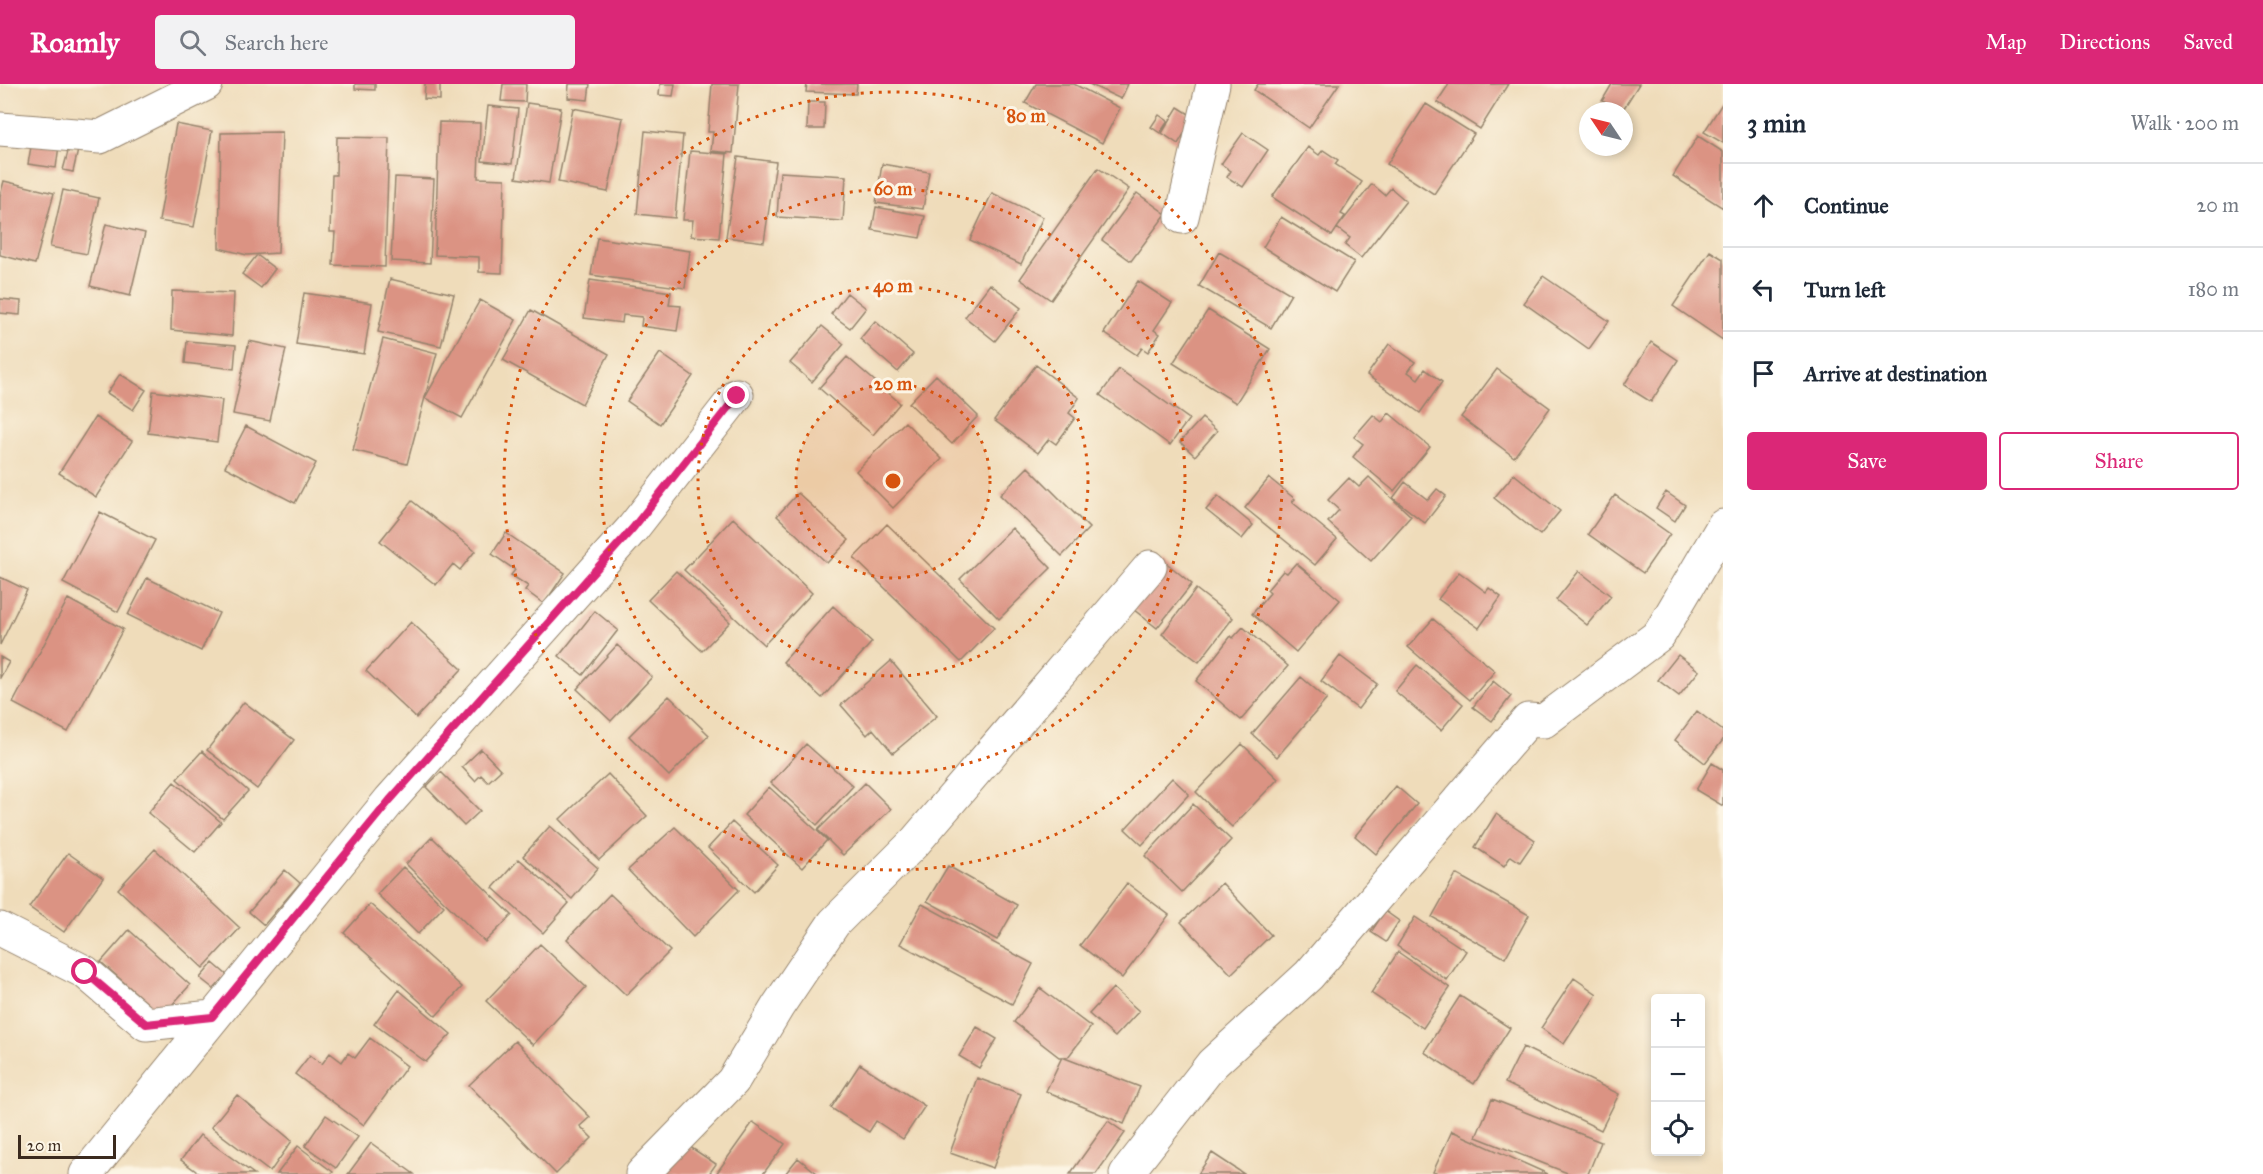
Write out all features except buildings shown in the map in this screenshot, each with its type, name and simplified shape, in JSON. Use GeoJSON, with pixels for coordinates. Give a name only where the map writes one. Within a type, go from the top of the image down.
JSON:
{"type":"FeatureCollection","features":[{"type":"Feature","properties":{"kind":"street"},"geometry":{"type":"LineString","coordinates":[[0,129],[100,137],[206,84]]}},
{"type":"Feature","properties":{"kind":"street"},"geometry":{"type":"LineString","coordinates":[[1182,217],[1213,84]]}},
{"type":"Feature","properties":{"kind":"street"},"geometry":{"type":"LineString","coordinates":[[86,1174],[390,800],[633,528],[737,396]]}},
{"type":"Feature","properties":{"kind":"street"},"geometry":{"type":"LineString","coordinates":[[1126,1174],[1212,1064],[1309,975],[1528,720],[1544,721],[1659,635],[1723,526]]}},
{"type":"Feature","properties":{"kind":"street"},"geometry":{"type":"LineString","coordinates":[[642,1174],[733,1081],[778,1006],[834,923],[915,842],[1150,567]]}},
{"type":"Feature","properties":{"kind":"street"},"geometry":{"type":"LineString","coordinates":[[0,929],[85,972],[146,1024],[212,1017]]}},
{"type":"Feature","properties":{"kind":"route"},"geometry":{"type":"LineString","coordinates":[[85,972],[146,1024],[212,1017],[390,800],[633,528],[737,396]]}}]}
